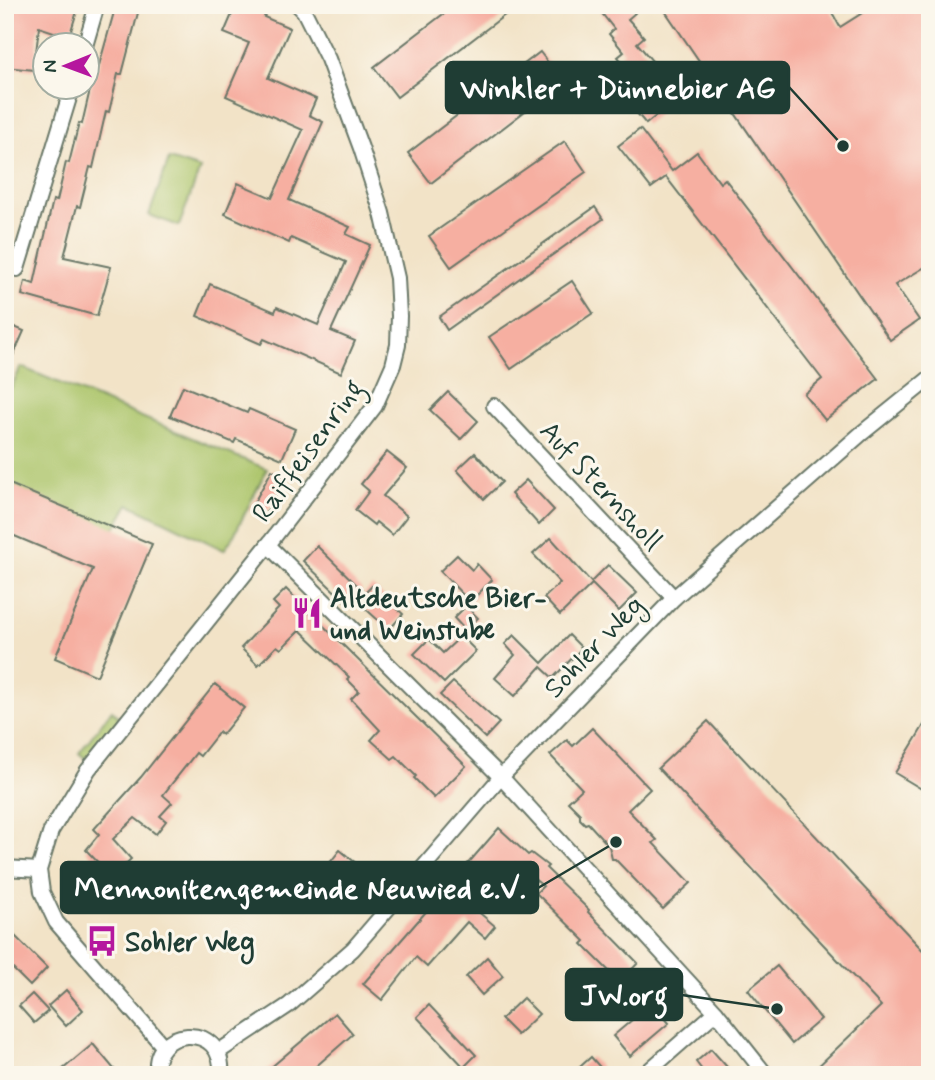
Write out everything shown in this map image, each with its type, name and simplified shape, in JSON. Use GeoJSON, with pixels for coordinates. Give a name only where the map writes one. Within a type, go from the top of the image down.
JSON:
{"type":"FeatureCollection","features":[{"type":"Feature","properties":{"kind":"street"},"geometry":{"type":"LineString","coordinates":[[89,32],[97,5]]}},
{"type":"Feature","properties":{"kind":"street","name":"Raiffeisenring"},"geometry":{"type":"LineString","coordinates":[[164,1047],[56,922],[43,892],[39,870],[51,831],[88,770],[375,406],[393,365],[398,345],[397,278],[382,213],[328,59],[304,11],[298,5]]}},
{"type":"Feature","properties":{"kind":"street"},"geometry":{"type":"LineString","coordinates":[[17,269],[68,102]]}},
{"type":"Feature","properties":{"kind":"street","name":"Sohler Weg"},"geometry":{"type":"LineString","coordinates":[[218,1052],[289,1005],[352,948],[501,777],[674,598],[930,377]]}},
{"type":"Feature","properties":{"kind":"street","name":"Auf Sternsholl"},"geometry":{"type":"LineString","coordinates":[[494,406],[674,598]]}},
{"type":"Feature","properties":{"kind":"street"},"geometry":{"type":"LineString","coordinates":[[268,545],[501,777],[716,1012],[766,1075]]}},
{"type":"Feature","properties":{"kind":"street"},"geometry":{"type":"LineString","coordinates":[[5,868],[39,870]]}},
{"type":"Feature","properties":{"kind":"street"},"geometry":{"type":"LineString","coordinates":[[644,1075],[716,1012]]}},
{"type":"Feature","properties":{"kind":"street"},"geometry":{"type":"LineString","coordinates":[[158,1075],[158,1058],[164,1047],[173,1039],[186,1035],[199,1036],[210,1042],[221,1060],[222,1075]]}},
{"type":"Feature","properties":{"kind":"green space"},"geometry":{"type":"Polygon","coordinates":[[[169,159],[200,169],[179,226],[149,215],[169,159]]]}},
{"type":"Feature","properties":{"kind":"green space"},"geometry":{"type":"Polygon","coordinates":[[[21,367],[267,469],[224,550],[129,504],[114,530],[5,483],[5,386],[11,388],[21,367]]]}},
{"type":"Feature","properties":{"kind":"green space"},"geometry":{"type":"Polygon","coordinates":[[[112,710],[120,718],[87,760],[79,753],[112,710]]]}},
{"type":"Feature","properties":{"kind":"building"},"geometry":{"type":"Polygon","coordinates":[[[7,5],[79,5],[71,32],[54,32],[39,27],[38,32],[32,32],[32,70],[5,67],[7,5]]]}},
{"type":"Feature","properties":{"kind":"building"},"geometry":{"type":"Polygon","coordinates":[[[116,5],[140,5],[122,74],[118,74],[109,112],[106,111],[93,168],[90,167],[80,207],[77,206],[64,257],[111,267],[97,316],[22,295],[25,281],[34,284],[53,200],[57,201],[66,162],[69,163],[87,102],[102,102],[102,55],[116,5]]]}},
{"type":"Feature","properties":{"kind":"building"},"geometry":{"type":"Polygon","coordinates":[[[236,5],[269,5],[264,17],[290,28],[268,78],[316,99],[309,115],[323,122],[289,200],[350,227],[346,234],[370,245],[331,331],[355,341],[341,373],[264,339],[261,344],[197,316],[210,284],[275,312],[277,307],[318,325],[346,262],[291,238],[289,243],[225,214],[238,183],[272,198],[303,130],[226,96],[249,43],[224,33],[236,5]]]}},
{"type":"Feature","properties":{"kind":"building"},"geometry":{"type":"Polygon","coordinates":[[[455,5],[518,5],[397,97],[374,67],[455,5]]]}},
{"type":"Feature","properties":{"kind":"building"},"geometry":{"type":"Polygon","coordinates":[[[607,5],[628,5],[635,13],[628,19],[644,37],[637,43],[653,62],[646,67],[662,86],[656,91],[668,106],[646,124],[631,106],[639,98],[625,81],[633,75],[618,57],[624,52],[609,34],[614,29],[600,11],[607,5]]]}},
{"type":"Feature","properties":{"kind":"building"},"geometry":{"type":"Polygon","coordinates":[[[661,5],[828,5],[840,27],[875,5],[930,5],[930,264],[895,285],[919,320],[890,340],[661,5]]]}},
{"type":"Feature","properties":{"kind":"building"},"geometry":{"type":"Polygon","coordinates":[[[540,52],[563,82],[431,183],[408,153],[540,52]]]}},
{"type":"Feature","properties":{"kind":"building"},"geometry":{"type":"Polygon","coordinates":[[[640,129],[672,171],[697,152],[720,183],[725,179],[878,379],[825,420],[804,394],[822,379],[666,177],[651,188],[618,146],[640,129]]]}},
{"type":"Feature","properties":{"kind":"building"},"geometry":{"type":"Polygon","coordinates":[[[565,141],[586,172],[451,267],[429,236],[565,141]]]}},
{"type":"Feature","properties":{"kind":"building"},"geometry":{"type":"Polygon","coordinates":[[[595,207],[603,219],[447,330],[439,317],[595,207]]]}},
{"type":"Feature","properties":{"kind":"building"},"geometry":{"type":"Polygon","coordinates":[[[572,281],[593,313],[511,369],[489,337],[572,281]]]}},
{"type":"Feature","properties":{"kind":"building"},"geometry":{"type":"Polygon","coordinates":[[[5,323],[24,331],[5,374],[5,323]]]}},
{"type":"Feature","properties":{"kind":"building"},"geometry":{"type":"Polygon","coordinates":[[[183,386],[247,413],[249,409],[295,429],[282,459],[236,439],[234,443],[170,416],[183,386]]]}},
{"type":"Feature","properties":{"kind":"building"},"geometry":{"type":"Polygon","coordinates":[[[448,392],[478,421],[461,439],[430,410],[448,392]]]}},
{"type":"Feature","properties":{"kind":"building"},"geometry":{"type":"Polygon","coordinates":[[[387,452],[407,468],[383,496],[407,516],[392,535],[355,510],[369,491],[361,484],[387,452]]]}},
{"type":"Feature","properties":{"kind":"building"},"geometry":{"type":"Polygon","coordinates":[[[475,453],[502,482],[484,499],[457,470],[475,453]]]}},
{"type":"Feature","properties":{"kind":"building"},"geometry":{"type":"Polygon","coordinates":[[[272,470],[286,478],[263,518],[250,510],[272,470]]]}},
{"type":"Feature","properties":{"kind":"building"},"geometry":{"type":"Polygon","coordinates":[[[526,480],[554,510],[539,525],[511,494],[526,480]]]}},
{"type":"Feature","properties":{"kind":"building"},"geometry":{"type":"Polygon","coordinates":[[[5,482],[152,544],[97,676],[55,658],[93,569],[5,532],[5,482]]]}},
{"type":"Feature","properties":{"kind":"building"},"geometry":{"type":"Polygon","coordinates":[[[551,538],[591,582],[608,565],[637,593],[619,611],[592,584],[560,615],[544,598],[560,583],[533,554],[551,538]]]}},
{"type":"Feature","properties":{"kind":"building"},"geometry":{"type":"Polygon","coordinates":[[[317,546],[362,590],[348,604],[303,561],[317,546]]]}},
{"type":"Feature","properties":{"kind":"building"},"geometry":{"type":"Polygon","coordinates":[[[457,555],[472,570],[477,564],[492,580],[470,602],[440,571],[457,555]]]}},
{"type":"Feature","properties":{"kind":"building"},"geometry":{"type":"Polygon","coordinates":[[[372,586],[403,614],[389,630],[357,601],[372,586]]]}},
{"type":"Feature","properties":{"kind":"building"},"geometry":{"type":"Polygon","coordinates":[[[286,589],[466,766],[434,798],[396,756],[392,759],[371,740],[380,730],[351,699],[359,691],[347,679],[349,677],[300,630],[281,649],[277,646],[258,665],[241,648],[279,608],[273,602],[286,589]]]}},
{"type":"Feature","properties":{"kind":"building"},"geometry":{"type":"Polygon","coordinates":[[[466,606],[478,618],[465,630],[454,618],[466,606]]]}},
{"type":"Feature","properties":{"kind":"building"},"geometry":{"type":"Polygon","coordinates":[[[514,635],[542,663],[569,635],[582,648],[553,678],[541,667],[515,696],[495,678],[515,655],[505,644],[514,635]]]}},
{"type":"Feature","properties":{"kind":"building"},"geometry":{"type":"Polygon","coordinates":[[[461,636],[476,651],[444,683],[414,654],[429,639],[443,653],[461,636]]]}},
{"type":"Feature","properties":{"kind":"building"},"geometry":{"type":"Polygon","coordinates":[[[453,682],[499,723],[485,738],[440,695],[453,682]]]}},
{"type":"Feature","properties":{"kind":"building"},"geometry":{"type":"Polygon","coordinates":[[[215,684],[244,708],[222,735],[219,732],[200,756],[196,753],[163,795],[172,803],[160,816],[166,821],[156,834],[135,818],[113,839],[131,859],[112,877],[86,850],[99,834],[94,829],[141,777],[215,684]]]}},
{"type":"Feature","properties":{"kind":"building"},"geometry":{"type":"Polygon","coordinates":[[[930,715],[930,794],[895,773],[930,715]]]}},
{"type":"Feature","properties":{"kind":"building"},"geometry":{"type":"Polygon","coordinates":[[[708,721],[930,958],[930,1075],[809,1075],[881,1006],[658,768],[708,721]]]}},
{"type":"Feature","properties":{"kind":"building"},"geometry":{"type":"Polygon","coordinates":[[[592,728],[650,789],[628,810],[657,840],[653,843],[691,883],[663,909],[615,859],[612,859],[609,846],[588,823],[585,824],[580,819],[580,814],[568,802],[582,789],[550,755],[567,740],[573,746],[592,728]]]}},
{"type":"Feature","properties":{"kind":"building"},"geometry":{"type":"Polygon","coordinates":[[[499,828],[528,855],[531,853],[548,866],[546,868],[638,963],[620,982],[582,944],[585,941],[536,893],[543,886],[516,864],[475,909],[495,926],[485,938],[467,922],[427,967],[416,957],[382,1000],[363,984],[499,828]]]}},
{"type":"Feature","properties":{"kind":"building"},"geometry":{"type":"Polygon","coordinates":[[[340,850],[374,878],[359,897],[325,869],[340,850]]]}},
{"type":"Feature","properties":{"kind":"building"},"geometry":{"type":"Polygon","coordinates":[[[13,934],[47,968],[30,986],[5,961],[5,942],[13,934]]]}},
{"type":"Feature","properties":{"kind":"building"},"geometry":{"type":"Polygon","coordinates":[[[487,957],[503,976],[482,995],[466,977],[487,957]]]}},
{"type":"Feature","properties":{"kind":"building"},"geometry":{"type":"Polygon","coordinates":[[[777,966],[821,1019],[792,1044],[748,990],[777,966]]]}},
{"type":"Feature","properties":{"kind":"building"},"geometry":{"type":"Polygon","coordinates":[[[66,990],[83,1010],[66,1026],[48,1006],[66,990]]]}},
{"type":"Feature","properties":{"kind":"building"},"geometry":{"type":"Polygon","coordinates":[[[32,994],[48,1011],[34,1023],[19,1006],[32,994]]]}},
{"type":"Feature","properties":{"kind":"building"},"geometry":{"type":"Polygon","coordinates":[[[523,998],[539,1014],[517,1035],[501,1019],[523,998]]]}},
{"type":"Feature","properties":{"kind":"building"},"geometry":{"type":"Polygon","coordinates":[[[652,1003],[669,1023],[630,1056],[613,1036],[652,1003]]]}},
{"type":"Feature","properties":{"kind":"building"},"geometry":{"type":"Polygon","coordinates":[[[429,1005],[476,1055],[464,1067],[417,1017],[429,1005]]]}},
{"type":"Feature","properties":{"kind":"building"},"geometry":{"type":"Polygon","coordinates":[[[335,1013],[353,1034],[306,1075],[262,1075],[335,1013]]]}},
{"type":"Feature","properties":{"kind":"building"},"geometry":{"type":"Polygon","coordinates":[[[93,1044],[119,1075],[56,1075],[93,1044]]]}},
{"type":"Feature","properties":{"kind":"building"},"geometry":{"type":"Polygon","coordinates":[[[711,1049],[727,1067],[717,1075],[706,1075],[696,1062],[711,1049]]]}},
{"type":"Feature","properties":{"kind":"building"},"geometry":{"type":"Polygon","coordinates":[[[591,1057],[607,1075],[571,1075],[591,1057]]]}},
{"type":"Feature","properties":{"kind":"place","name":"Winkler + Dünnebier AG"},"geometry":{"type":"Point","coordinates":[843,146]}},
{"type":"Feature","properties":{"kind":"place","name":"Altdeutsche Bier- und Weinstube"},"geometry":{"type":"Point","coordinates":[307,613]}},
{"type":"Feature","properties":{"kind":"place","name":"Mennonitengemeinde Neuwied e.V."},"geometry":{"type":"Point","coordinates":[616,842]}},
{"type":"Feature","properties":{"kind":"place","name":"Sohler Weg"},"geometry":{"type":"Point","coordinates":[102,941]}},
{"type":"Feature","properties":{"kind":"place","name":"JW.org"},"geometry":{"type":"Point","coordinates":[777,1009]}}]}
